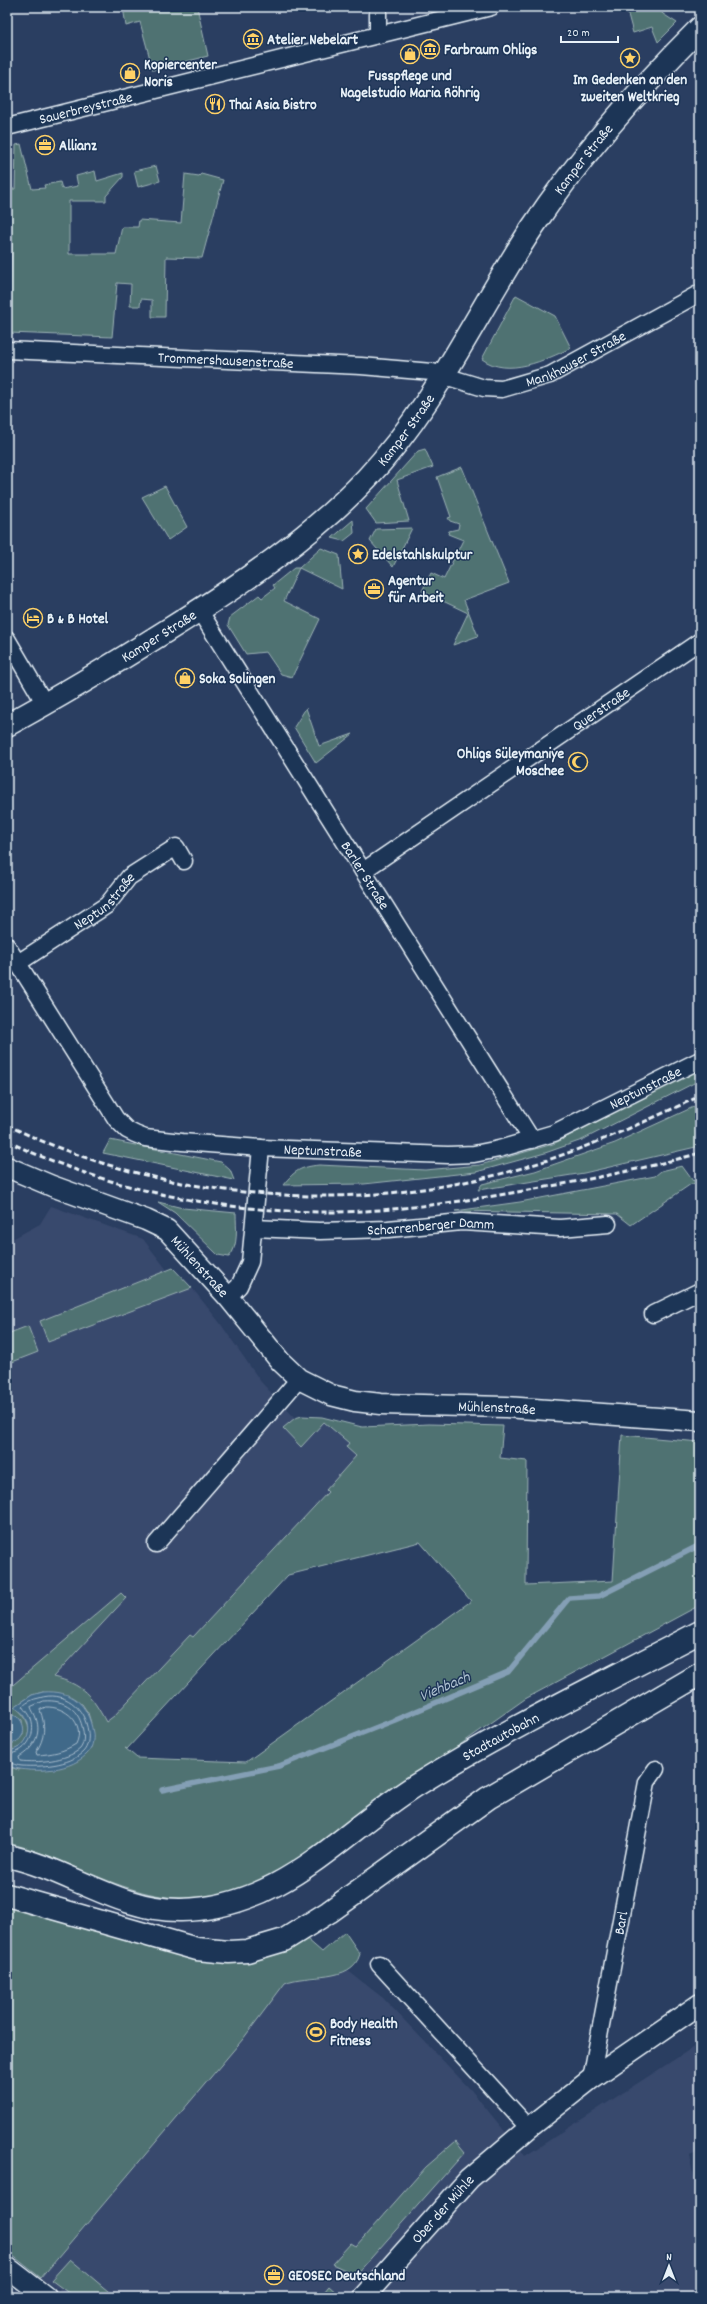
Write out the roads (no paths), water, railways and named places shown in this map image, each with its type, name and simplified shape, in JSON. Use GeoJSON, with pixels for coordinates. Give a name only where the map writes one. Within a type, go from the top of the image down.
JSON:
{"type":"FeatureCollection","features":[{"type":"Feature","properties":{"kind":"main road","name":"Kamper Straße"},"geometry":{"type":"LineString","coordinates":[[7,725],[45,704],[199,610],[270,562],[334,509],[366,479],[405,432],[444,375],[512,259],[553,198],[637,94],[700,28]]}},
{"type":"Feature","properties":{"kind":"main road","name":"Stadtautobahn"},"geometry":{"type":"LineString","coordinates":[[7,1856],[30,1862],[105,1893],[164,1909],[198,1909],[227,1904],[259,1894],[306,1868],[414,1787],[490,1742],[700,1632]]}},
{"type":"Feature","properties":{"kind":"main road"},"geometry":{"type":"LineString","coordinates":[[7,1895],[184,1946],[229,1952],[247,1951],[284,1940],[336,1906],[488,1798],[700,1674]]}},
{"type":"Feature","properties":{"kind":"street"},"geometry":{"type":"LineString","coordinates":[[378,7],[378,35]]}},
{"type":"Feature","properties":{"kind":"street","name":"Sauerbreystraße"},"geometry":{"type":"LineString","coordinates":[[7,127],[491,7]]}},
{"type":"Feature","properties":{"kind":"street","name":"Mankhauser Straße"},"geometry":{"type":"LineString","coordinates":[[444,375],[462,382],[493,389],[522,385],[550,375],[700,293]]}},
{"type":"Feature","properties":{"kind":"street","name":"Trommershausenstraße"},"geometry":{"type":"LineString","coordinates":[[7,350],[361,366],[432,372],[444,375]]}},
{"type":"Feature","properties":{"kind":"street","name":"Barler Straße"},"geometry":{"type":"LineString","coordinates":[[199,610],[283,741],[363,872],[532,1140]]}},
{"type":"Feature","properties":{"kind":"street"},"geometry":{"type":"LineString","coordinates":[[7,639],[45,704]]}},
{"type":"Feature","properties":{"kind":"street","name":"Querstraße"},"geometry":{"type":"LineString","coordinates":[[363,872],[700,641]]}},
{"type":"Feature","properties":{"kind":"street","name":"Neptunstraße"},"geometry":{"type":"LineString","coordinates":[[18,963],[107,905],[129,877],[176,847],[184,861]]}},
{"type":"Feature","properties":{"kind":"street","name":"Neptunstraße"},"geometry":{"type":"LineString","coordinates":[[7,946],[116,1119],[127,1130],[145,1138],[261,1148],[448,1155],[474,1154],[554,1133],[700,1060]]}},
{"type":"Feature","properties":{"kind":"street"},"geometry":{"type":"LineString","coordinates":[[228,1297],[239,1286],[247,1273],[250,1262],[261,1148]]}},
{"type":"Feature","properties":{"kind":"street","name":"Mühlenstraße"},"geometry":{"type":"LineString","coordinates":[[7,1167],[52,1186],[160,1225],[175,1236],[228,1297],[280,1361],[299,1379],[331,1395],[361,1402],[506,1407],[700,1421]]}},
{"type":"Feature","properties":{"kind":"street","name":"Scharrenberger Damm"},"geometry":{"type":"LineString","coordinates":[[254,1228],[320,1231],[388,1229],[462,1222],[560,1228],[608,1224]]}},
{"type":"Feature","properties":{"kind":"street"},"geometry":{"type":"LineString","coordinates":[[653,1314],[700,1291]]}},
{"type":"Feature","properties":{"kind":"street"},"geometry":{"type":"LineString","coordinates":[[156,1544],[299,1379]]}},
{"type":"Feature","properties":{"kind":"street","name":"Barl"},"geometry":{"type":"LineString","coordinates":[[590,2079],[647,1782],[656,1769]]}},
{"type":"Feature","properties":{"kind":"street"},"geometry":{"type":"LineString","coordinates":[[379,1964],[529,2128]]}},
{"type":"Feature","properties":{"kind":"street","name":"Ober der Mühle"},"geometry":{"type":"LineString","coordinates":[[364,2297],[469,2179],[590,2079],[700,2004]]}},
{"type":"Feature","properties":{"kind":"street"},"geometry":{"type":"LineString","coordinates":[[7,2267],[46,2297]]}},
{"type":"Feature","properties":{"kind":"water"},"geometry":{"type":"Polygon","coordinates":[[[43,1692],[62,1693],[77,1700],[83,1706],[91,1723],[93,1733],[91,1748],[86,1755],[78,1761],[58,1768],[48,1770],[26,1770],[7,1766],[7,1751],[16,1749],[22,1745],[28,1732],[26,1718],[14,1707],[32,1695],[43,1692]]]}},
{"type":"Feature","properties":{"kind":"water"},"geometry":{"type":"Polygon","coordinates":[[[7,1713],[18,1717],[24,1730],[23,1735],[17,1741],[7,1744],[7,1713]]]}},
{"type":"Feature","properties":{"kind":"waterway","name":"Viehbach"},"geometry":{"type":"LineString","coordinates":[[162,1790],[279,1766],[395,1720],[508,1672],[569,1598],[599,1596],[700,1545]]}},
{"type":"Feature","properties":{"kind":"railway"},"geometry":{"type":"LineString","coordinates":[[7,1125],[66,1151],[128,1171],[192,1185],[257,1193],[322,1196],[388,1193],[452,1184],[515,1170],[586,1146],[700,1096]]}},
{"type":"Feature","properties":{"kind":"railway"},"geometry":{"type":"LineString","coordinates":[[7,1141],[45,1158],[85,1173],[167,1195],[209,1203],[251,1208],[335,1212],[384,1210],[457,1202],[615,1174],[700,1153]]}},
{"type":"Feature","properties":{"kind":"place","name":"Atelier Nebelart"},"geometry":{"type":"Point","coordinates":[253,39]}},
{"type":"Feature","properties":{"kind":"place","name":"Farbraum Ohligs"},"geometry":{"type":"Point","coordinates":[430,49]}},
{"type":"Feature","properties":{"kind":"place","name":"Fusspflege und Nagelstudio Maria Röhrig"},"geometry":{"type":"Point","coordinates":[410,54]}},
{"type":"Feature","properties":{"kind":"place","name":"Im Gedenken an den zweiten Weltkrieg"},"geometry":{"type":"Point","coordinates":[630,58]}},
{"type":"Feature","properties":{"kind":"place","name":"Kopiercenter Noris"},"geometry":{"type":"Point","coordinates":[130,73]}},
{"type":"Feature","properties":{"kind":"place","name":"Thai Asia Bistro"},"geometry":{"type":"Point","coordinates":[215,104]}},
{"type":"Feature","properties":{"kind":"place","name":"Allianz"},"geometry":{"type":"Point","coordinates":[45,145]}},
{"type":"Feature","properties":{"kind":"place","name":"Edelstahlskulptur"},"geometry":{"type":"Point","coordinates":[358,554]}},
{"type":"Feature","properties":{"kind":"place","name":"Agentur für Arbeit"},"geometry":{"type":"Point","coordinates":[374,589]}},
{"type":"Feature","properties":{"kind":"place","name":"B & B Hotel"},"geometry":{"type":"Point","coordinates":[33,618]}},
{"type":"Feature","properties":{"kind":"place","name":"Soka Solingen"},"geometry":{"type":"Point","coordinates":[185,678]}},
{"type":"Feature","properties":{"kind":"place","name":"Ohligs Süleymaniye Moschee"},"geometry":{"type":"Point","coordinates":[578,762]}},
{"type":"Feature","properties":{"kind":"place","name":"Body Health Fitness"},"geometry":{"type":"Point","coordinates":[316,2032]}},
{"type":"Feature","properties":{"kind":"place","name":"GEOSEC Deutschland"},"geometry":{"type":"Point","coordinates":[274,2275]}}]}
